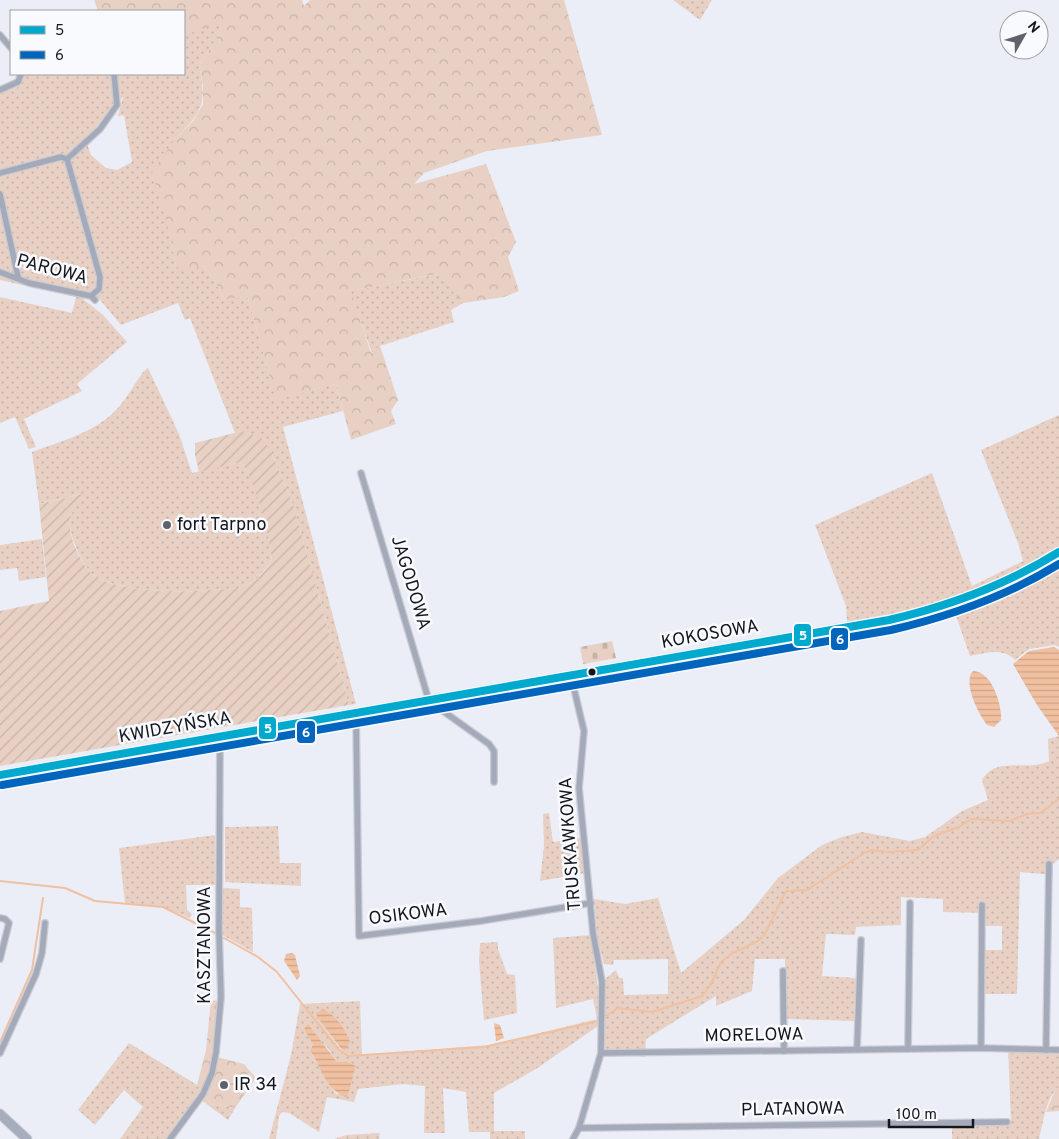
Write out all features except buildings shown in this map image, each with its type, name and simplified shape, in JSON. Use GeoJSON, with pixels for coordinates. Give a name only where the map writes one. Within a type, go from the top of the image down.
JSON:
{"type":"FeatureCollection","features":[{"type":"Feature","properties":{"kind":"main road","name":"KOKOSOWA"},"geometry":{"type":"LineString","coordinates":[[356,713],[858,626],[921,613],[994,588],[1059,552]]}},
{"type":"Feature","properties":{"kind":"main road","name":"KWIDZYŃSKA"},"geometry":{"type":"LineString","coordinates":[[0,775],[356,713]]}},
{"type":"Feature","properties":{"kind":"main road"},"geometry":{"type":"LineString","coordinates":[[0,1114],[27,1139]]}},
{"type":"Feature","properties":{"kind":"street"},"geometry":{"type":"LineString","coordinates":[[0,35],[10,45]]}},
{"type":"Feature","properties":{"kind":"street"},"geometry":{"type":"LineString","coordinates":[[0,90],[18,82],[21,75]]}},
{"type":"Feature","properties":{"kind":"street"},"geometry":{"type":"LineString","coordinates":[[0,173],[61,157],[67,159],[100,129],[117,105],[114,75]]}},
{"type":"Feature","properties":{"kind":"street","name":"PAROWA"},"geometry":{"type":"LineString","coordinates":[[0,272],[18,277],[29,283],[93,298],[99,289],[100,277],[67,159]]}},
{"type":"Feature","properties":{"kind":"street"},"geometry":{"type":"LineString","coordinates":[[0,194],[18,277]]}},
{"type":"Feature","properties":{"kind":"street","name":"JAGODOWA"},"geometry":{"type":"LineString","coordinates":[[361,473],[429,700]]}},
{"type":"Feature","properties":{"kind":"street","name":"TRUSKAWKOWA"},"geometry":{"type":"LineString","coordinates":[[571,676],[584,731],[579,788],[593,933],[602,973],[600,1010],[601,1053],[579,1128],[573,1139]]}},
{"type":"Feature","properties":{"kind":"street"},"geometry":{"type":"LineString","coordinates":[[429,700],[489,744],[494,751],[494,782]]}},
{"type":"Feature","properties":{"kind":"street","name":"OSIKOWA"},"geometry":{"type":"LineString","coordinates":[[356,713],[359,936],[481,921],[591,903]]}},
{"type":"Feature","properties":{"kind":"street","name":"KASZTANOWA"},"geometry":{"type":"LineString","coordinates":[[170,1139],[204,1094],[212,1073],[216,1052],[221,997],[219,932],[220,737]]}},
{"type":"Feature","properties":{"kind":"street"},"geometry":{"type":"LineString","coordinates":[[1046,1050],[1049,864]]}},
{"type":"Feature","properties":{"kind":"street"},"geometry":{"type":"LineString","coordinates":[[908,1049],[910,903]]}},
{"type":"Feature","properties":{"kind":"street"},"geometry":{"type":"LineString","coordinates":[[981,1048],[982,905]]}},
{"type":"Feature","properties":{"kind":"street"},"geometry":{"type":"LineString","coordinates":[[0,918],[4,918],[9,923],[0,959]]}},
{"type":"Feature","properties":{"kind":"street"},"geometry":{"type":"LineString","coordinates":[[0,1053],[14,1018],[36,974],[42,953],[45,923]]}},
{"type":"Feature","properties":{"kind":"street"},"geometry":{"type":"LineString","coordinates":[[857,1049],[861,940]]}},
{"type":"Feature","properties":{"kind":"street"},"geometry":{"type":"LineString","coordinates":[[783,971],[784,1051]]}},
{"type":"Feature","properties":{"kind":"street","name":"MORELOWA"},"geometry":{"type":"LineString","coordinates":[[601,1053],[981,1048],[1059,1050]]}},
{"type":"Feature","properties":{"kind":"street","name":"PLATANOWA"},"geometry":{"type":"LineString","coordinates":[[579,1128],[1007,1122]]}},
{"type":"Feature","properties":{"kind":"green space"},"geometry":{"type":"Polygon","coordinates":[[[94,0],[302,0],[304,6],[310,0],[564,0],[602,135],[487,151],[424,173],[414,184],[486,164],[516,242],[508,257],[519,291],[504,297],[463,303],[437,274],[351,291],[371,353],[380,346],[398,400],[391,411],[396,424],[351,440],[336,384],[276,400],[248,298],[224,298],[213,278],[202,265],[190,271],[176,267],[172,242],[152,172],[175,139],[193,121],[203,104],[203,86],[199,65],[222,31],[220,23],[185,35],[185,10],[98,10],[94,0]]]}},
{"type":"Feature","properties":{"kind":"green space"},"geometry":{"type":"Polygon","coordinates":[[[673,0],[712,0],[700,20],[673,0]]]}},
{"type":"Feature","properties":{"kind":"green space"},"geometry":{"type":"Polygon","coordinates":[[[220,22],[222,31],[199,65],[203,89],[197,114],[175,139],[172,242],[176,267],[202,265],[213,278],[224,298],[248,298],[276,399],[336,384],[343,411],[283,427],[356,704],[349,705],[294,507],[271,451],[242,431],[235,433],[190,318],[185,320],[178,303],[121,325],[95,294],[83,299],[103,315],[127,342],[77,384],[82,391],[24,419],[36,447],[29,449],[15,417],[0,423],[0,297],[72,313],[76,297],[0,280],[0,93],[18,87],[18,75],[185,75],[185,35],[220,22]],[[123,97],[113,106],[86,140],[91,155],[106,168],[117,170],[132,162],[124,115],[118,116],[123,97]]]}},
{"type":"Feature","properties":{"kind":"green space"},"geometry":{"type":"Polygon","coordinates":[[[438,274],[463,303],[451,310],[454,322],[380,346],[372,353],[350,291],[438,274]]]}},
{"type":"Feature","properties":{"kind":"green space","name":"fort Tarpno"},"geometry":{"type":"Polygon","coordinates":[[[148,368],[179,434],[192,473],[241,462],[252,481],[265,523],[272,560],[257,578],[245,586],[199,591],[167,591],[130,588],[101,579],[91,573],[84,564],[71,532],[70,520],[81,494],[39,504],[32,452],[77,436],[98,425],[120,406],[143,372],[148,368]]]}},
{"type":"Feature","properties":{"kind":"green space"},"geometry":{"type":"Polygon","coordinates":[[[1059,415],[1059,647],[1055,645],[1029,649],[1015,660],[1005,653],[999,652],[970,656],[955,613],[853,637],[847,621],[846,606],[815,525],[932,473],[972,586],[1023,561],[1018,543],[981,450],[1059,415]]]}},
{"type":"Feature","properties":{"kind":"green space"},"geometry":{"type":"Polygon","coordinates":[[[242,431],[261,438],[271,451],[294,507],[349,705],[0,766],[0,611],[49,601],[39,504],[82,494],[70,519],[70,531],[75,547],[84,564],[91,573],[100,579],[130,588],[166,591],[198,591],[245,586],[260,575],[272,560],[265,524],[256,494],[241,462],[199,472],[195,455],[195,443],[242,431]]]}},
{"type":"Feature","properties":{"kind":"green space"},"geometry":{"type":"Polygon","coordinates":[[[42,539],[46,577],[19,581],[17,568],[0,570],[0,545],[42,539]]]}},
{"type":"Feature","properties":{"kind":"green space"},"geometry":{"type":"Polygon","coordinates":[[[612,641],[616,658],[583,664],[580,647],[612,641]]]}},
{"type":"Feature","properties":{"kind":"green space"},"geometry":{"type":"Polygon","coordinates":[[[1059,736],[1059,859],[1053,864],[1053,875],[1020,872],[1017,994],[984,994],[985,950],[1002,950],[1002,926],[986,926],[985,913],[943,912],[943,899],[901,897],[901,925],[856,927],[855,935],[826,934],[822,976],[856,978],[854,1021],[786,1019],[785,959],[755,959],[752,991],[716,1006],[716,996],[646,1039],[645,1057],[598,1050],[598,1026],[536,1069],[494,1093],[494,1131],[525,1131],[525,1139],[490,1139],[490,1132],[469,1132],[466,1092],[443,1088],[445,1133],[424,1133],[425,1086],[403,1084],[358,1089],[354,1102],[327,1097],[319,1132],[289,1113],[282,1112],[279,1116],[276,1139],[269,1139],[291,1055],[300,1004],[360,1001],[362,1055],[489,1045],[597,1019],[593,999],[556,1008],[553,938],[591,935],[599,997],[605,995],[605,979],[616,970],[619,978],[623,978],[624,995],[668,994],[668,959],[614,960],[613,965],[604,964],[597,937],[594,899],[625,904],[658,898],[681,973],[744,920],[778,878],[822,845],[862,832],[910,841],[925,837],[962,811],[988,800],[982,780],[988,772],[1004,766],[1041,764],[1049,761],[1048,739],[1059,736]],[[328,1012],[316,1013],[317,1017],[341,1050],[345,1051],[330,1015],[328,1012]],[[304,1029],[313,1044],[310,1051],[336,1094],[348,1094],[356,1066],[346,1061],[337,1062],[327,1047],[304,1029]]]}},
{"type":"Feature","properties":{"kind":"green space"},"geometry":{"type":"Polygon","coordinates":[[[549,813],[553,842],[580,838],[585,873],[540,881],[544,846],[543,814],[549,813]]]}},
{"type":"Feature","properties":{"kind":"green space"},"geometry":{"type":"Polygon","coordinates":[[[278,826],[280,863],[301,863],[301,886],[225,882],[225,827],[278,826]]]}},
{"type":"Feature","properties":{"kind":"green space"},"geometry":{"type":"Polygon","coordinates":[[[215,835],[215,885],[186,885],[187,910],[192,914],[190,918],[163,907],[125,903],[119,848],[215,835]]]}},
{"type":"Feature","properties":{"kind":"green space"},"geometry":{"type":"Polygon","coordinates":[[[222,888],[240,889],[240,907],[252,908],[253,952],[222,935],[222,888]]]}},
{"type":"Feature","properties":{"kind":"green space"},"geometry":{"type":"Polygon","coordinates":[[[498,942],[498,949],[507,974],[515,975],[517,1013],[484,1020],[479,961],[480,943],[498,942]]]}},
{"type":"Feature","properties":{"kind":"green space"},"geometry":{"type":"Polygon","coordinates":[[[211,1000],[218,1001],[213,1056],[244,1064],[256,1078],[235,1108],[211,1104],[197,1085],[206,1050],[211,1000]]]}},
{"type":"Feature","properties":{"kind":"green space"},"geometry":{"type":"Polygon","coordinates":[[[129,1043],[197,1085],[211,1104],[235,1108],[228,1120],[197,1097],[166,1139],[120,1139],[143,1107],[124,1090],[95,1125],[78,1110],[129,1043]]]}},
{"type":"Feature","properties":{"kind":"green space"},"geometry":{"type":"Polygon","coordinates":[[[1059,1046],[1059,1087],[1048,1103],[1039,1139],[952,1139],[952,1125],[1011,1123],[1008,1047],[1059,1046]]]}},
{"type":"Feature","properties":{"kind":"green space"},"geometry":{"type":"Polygon","coordinates":[[[1059,1087],[1059,1111],[1046,1112],[1055,1090],[1059,1087]]]}},
{"type":"Feature","properties":{"kind":"green space"},"geometry":{"type":"Polygon","coordinates":[[[380,1133],[379,1139],[334,1139],[346,1135],[380,1133]]]}},
{"type":"Feature","properties":{"kind":"shaded area"},"geometry":{"type":"Polygon","coordinates":[[[1054,647],[1059,650],[1059,736],[1037,705],[1013,664],[1029,651],[1054,647]]]}},
{"type":"Feature","properties":{"kind":"shaded area"},"geometry":{"type":"Polygon","coordinates":[[[973,671],[980,672],[986,677],[998,698],[1001,720],[994,727],[987,725],[970,690],[970,676],[973,671]]]}},
{"type":"Feature","properties":{"kind":"shaded area"},"geometry":{"type":"Polygon","coordinates":[[[292,953],[295,955],[300,976],[297,980],[284,961],[286,954],[292,953]]]}},
{"type":"Feature","properties":{"kind":"shaded area"},"geometry":{"type":"Polygon","coordinates":[[[323,1009],[340,1023],[346,1032],[350,1042],[345,1051],[342,1050],[317,1017],[316,1013],[323,1009]]]}},
{"type":"Feature","properties":{"kind":"shaded area"},"geometry":{"type":"Polygon","coordinates":[[[494,1023],[500,1025],[504,1038],[496,1041],[494,1023]]]}},
{"type":"Feature","properties":{"kind":"shaded area"},"geometry":{"type":"Polygon","coordinates":[[[308,1024],[337,1062],[346,1061],[356,1066],[346,1097],[339,1094],[329,1084],[310,1051],[313,1044],[304,1029],[308,1024]]]}},
{"type":"Feature","properties":{"kind":"waterway"},"geometry":{"type":"LineString","coordinates":[[604,1017],[618,1008],[652,1012],[702,996],[710,986],[721,962],[731,954],[758,941],[765,934],[786,891],[807,890],[864,853],[872,850],[889,852],[918,850],[934,836],[959,827],[971,819],[1010,821],[1027,814],[1040,813],[1059,799]]}},
{"type":"Feature","properties":{"kind":"waterway"},"geometry":{"type":"LineString","coordinates":[[0,881],[65,888],[95,901],[163,907],[215,933]]}},
{"type":"Feature","properties":{"kind":"waterway"},"geometry":{"type":"LineString","coordinates":[[0,1042],[32,970],[43,898]]}},
{"type":"Feature","properties":{"kind":"waterway"},"geometry":{"type":"LineString","coordinates":[[224,938],[258,957],[277,972],[338,1049],[348,1056],[484,1047],[595,1022]]}},
{"type":"Feature","properties":{"kind":"transit line","name":"5"},"geometry":{"type":"LineString","coordinates":[[0,775],[889,620],[934,608],[977,593],[1019,575],[1059,552]]}},
{"type":"Feature","properties":{"kind":"transit line","name":"6"},"geometry":{"type":"LineString","coordinates":[[2,785],[891,630],[978,604],[1019,586],[1059,564]]}},
{"type":"Feature","properties":{"kind":"place","name":"fort Tarpno"},"geometry":{"type":"Point","coordinates":[167,525]}},
{"type":"Feature","properties":{"kind":"place","name":"IR 34"},"geometry":{"type":"Point","coordinates":[224,1085]}}]}
